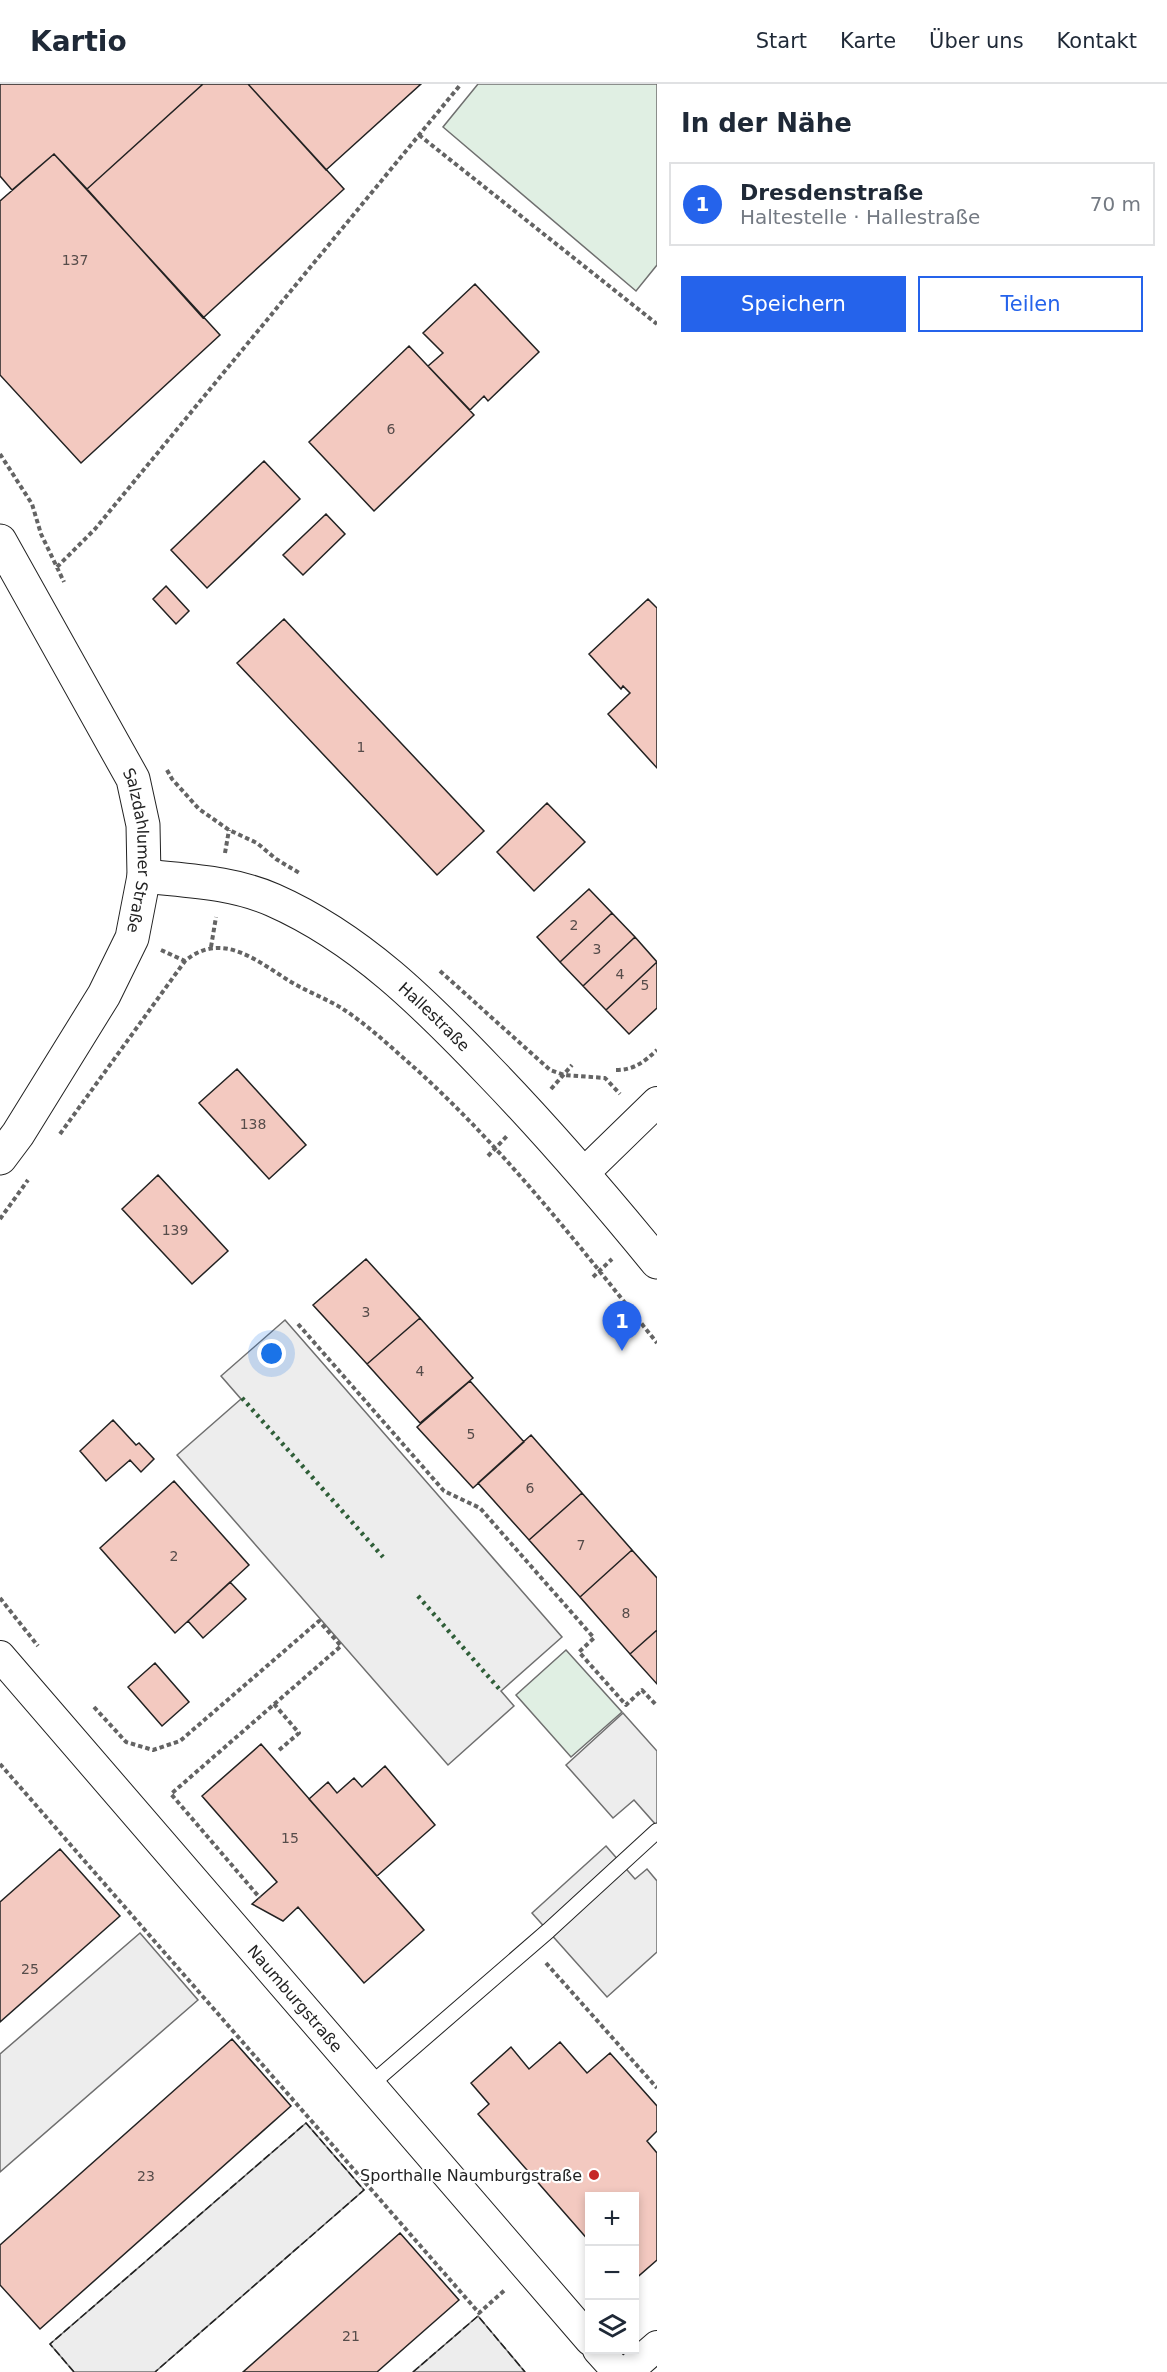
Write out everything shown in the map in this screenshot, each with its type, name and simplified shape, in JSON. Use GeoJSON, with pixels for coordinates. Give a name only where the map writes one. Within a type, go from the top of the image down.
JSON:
{"type":"FeatureCollection","features":[{"type":"Feature","properties":{"kind":"main road","name":"Salzdahlumer Straße"},"geometry":{"type":"LineString","coordinates":[[0,541],[133,779],[143,825],[144,876],[132,938],[104,995],[18,1134],[0,1158]]}},
{"type":"Feature","properties":{"kind":"main road","name":"Hallestraße"},"geometry":{"type":"LineString","coordinates":[[144,876],[221,884],[273,900],[332,931],[372,959],[410,991],[459,1039],[584,1173],[657,1262]]}},
{"type":"Feature","properties":{"kind":"street"},"geometry":{"type":"LineString","coordinates":[[584,1173],[649,1110]]}},
{"type":"Feature","properties":{"kind":"street","name":"Naumburgstraße"},"geometry":{"type":"LineString","coordinates":[[0,1656],[585,2334]]}},
{"type":"Feature","properties":{"kind":"street"},"geometry":{"type":"LineString","coordinates":[[627,2372],[657,2346]]}},
{"type":"Feature","properties":{"kind":"street"},"geometry":{"type":"LineString","coordinates":[[602,2354],[618,2372]]}},
{"type":"Feature","properties":{"kind":"lane"},"geometry":{"type":"LineString","coordinates":[[370,2085],[552,1927],[657,1831]]}},
{"type":"Feature","properties":{"kind":"path"},"geometry":{"type":"LineString","coordinates":[[57,567],[95,529],[461,84]]}},
{"type":"Feature","properties":{"kind":"path"},"geometry":{"type":"LineString","coordinates":[[419,135],[657,324]]}},
{"type":"Feature","properties":{"kind":"path"},"geometry":{"type":"LineString","coordinates":[[0,454],[32,504],[41,534],[66,586]]}},
{"type":"Feature","properties":{"kind":"path"},"geometry":{"type":"LineString","coordinates":[[199,809],[229,830],[257,843]]}},
{"type":"Feature","properties":{"kind":"path"},"geometry":{"type":"LineString","coordinates":[[55,1141],[185,961],[197,951],[211,947],[242,952],[307,991],[343,1009],[388,1045],[443,1095],[496,1148],[560,1222],[657,1343]]}},
{"type":"Feature","properties":{"kind":"path"},"geometry":{"type":"LineString","coordinates":[[616,1070],[630,1070],[644,1062],[657,1050]]}},
{"type":"Feature","properties":{"kind":"path"},"geometry":{"type":"LineString","coordinates":[[573,1065],[564,1075],[605,1078],[649,1110]]}},
{"type":"Feature","properties":{"kind":"path"},"geometry":{"type":"LineString","coordinates":[[488,1156],[496,1148]]}},
{"type":"Feature","properties":{"kind":"path"},"geometry":{"type":"LineString","coordinates":[[0,1219],[34,1170]]}},
{"type":"Feature","properties":{"kind":"path"},"geometry":{"type":"LineString","coordinates":[[298,1324],[444,1491],[480,1508],[594,1638],[579,1652],[626,1705],[642,1690],[657,1706]]}},
{"type":"Feature","properties":{"kind":"path"},"geometry":{"type":"LineString","coordinates":[[0,1598],[38,1646]]}},
{"type":"Feature","properties":{"kind":"path"},"geometry":{"type":"LineString","coordinates":[[94,1707],[126,1742],[153,1750],[180,1741],[319,1621],[341,1646],[171,1794],[260,1898]]}},
{"type":"Feature","properties":{"kind":"path"},"geometry":{"type":"LineString","coordinates":[[274,1704],[298,1733],[278,1751]]}},
{"type":"Feature","properties":{"kind":"path"},"geometry":{"type":"LineString","coordinates":[[0,1764],[479,2313],[528,2269]]}},
{"type":"Feature","properties":{"kind":"path"},"geometry":{"type":"LineString","coordinates":[[552,1927],[565,1941],[543,1960],[657,2088]]}},
{"type":"Feature","properties":{"kind":"green space"},"geometry":{"type":"Polygon","coordinates":[[[478,84],[657,84],[657,265],[636,291],[443,127],[478,84]]]}},
{"type":"Feature","properties":{"kind":"green space"},"geometry":{"type":"Polygon","coordinates":[[[566,1650],[622,1712],[571,1757],[516,1695],[566,1650]]]}},
{"type":"Feature","properties":{"kind":"shaded area"},"geometry":{"type":"Polygon","coordinates":[[[285,1320],[562,1637],[501,1691],[514,1706],[448,1765],[177,1455],[241,1399],[221,1376],[285,1320]]]}},
{"type":"Feature","properties":{"kind":"shaded area"},"geometry":{"type":"Polygon","coordinates":[[[623,1713],[657,1751],[657,1826],[634,1800],[613,1818],[566,1765],[623,1713]]]}},
{"type":"Feature","properties":{"kind":"shaded area"},"geometry":{"type":"Polygon","coordinates":[[[606,1846],[635,1879],[647,1869],[657,1881],[657,1952],[607,1997],[532,1913],[606,1846]]]}},
{"type":"Feature","properties":{"kind":"shaded area"},"geometry":{"type":"Polygon","coordinates":[[[140,1933],[198,2000],[0,2172],[0,2054],[140,1933]]]}},
{"type":"Feature","properties":{"kind":"shaded area"},"geometry":{"type":"Polygon","coordinates":[[[306,2123],[364,2190],[155,2372],[74,2372],[50,2344],[306,2123]]]}},
{"type":"Feature","properties":{"kind":"shaded area"},"geometry":{"type":"Polygon","coordinates":[[[478,2316],[525,2372],[413,2372],[478,2316]]]}},
{"type":"Feature","properties":{"kind":"building"},"geometry":{"type":"Polygon","coordinates":[[[0,84],[203,84],[87,189],[54,154],[12,190],[0,176],[0,84]]]}},
{"type":"Feature","properties":{"kind":"building"},"geometry":{"type":"Polygon","coordinates":[[[203,84],[248,84],[344,189],[203,318],[87,189],[203,84]]]}},
{"type":"Feature","properties":{"kind":"building"},"geometry":{"type":"Polygon","coordinates":[[[248,84],[421,84],[326,170],[248,84]]]}},
{"type":"Feature","properties":{"kind":"building"},"geometry":{"type":"Polygon","coordinates":[[[54,154],[220,335],[81,463],[0,375],[0,201],[54,154]]]}},
{"type":"Feature","properties":{"kind":"building"},"geometry":{"type":"Polygon","coordinates":[[[475,284],[539,352],[488,401],[484,396],[470,410],[428,366],[443,353],[423,333],[475,284]]]}},
{"type":"Feature","properties":{"kind":"building"},"geometry":{"type":"Polygon","coordinates":[[[409,346],[474,415],[374,511],[309,442],[409,346]]]}},
{"type":"Feature","properties":{"kind":"building"},"geometry":{"type":"Polygon","coordinates":[[[264,461],[300,499],[207,588],[171,550],[264,461]]]}},
{"type":"Feature","properties":{"kind":"building"},"geometry":{"type":"Polygon","coordinates":[[[326,514],[345,534],[303,575],[283,555],[326,514]]]}},
{"type":"Feature","properties":{"kind":"building"},"geometry":{"type":"Polygon","coordinates":[[[166,586],[189,611],[176,624],[153,599],[166,586]]]}},
{"type":"Feature","properties":{"kind":"building"},"geometry":{"type":"Polygon","coordinates":[[[648,599],[657,608],[657,768],[608,714],[630,693],[623,686],[621,689],[589,654],[648,599]]]}},
{"type":"Feature","properties":{"kind":"building"},"geometry":{"type":"Polygon","coordinates":[[[284,619],[484,831],[437,875],[237,663],[284,619]]]}},
{"type":"Feature","properties":{"kind":"building"},"geometry":{"type":"Polygon","coordinates":[[[547,803],[585,842],[534,891],[497,852],[547,803]]]}},
{"type":"Feature","properties":{"kind":"building"},"geometry":{"type":"Polygon","coordinates":[[[589,889],[612,913],[560,962],[537,937],[589,889]]]}},
{"type":"Feature","properties":{"kind":"building"},"geometry":{"type":"Polygon","coordinates":[[[612,913],[635,937],[583,986],[560,962],[612,913]]]}},
{"type":"Feature","properties":{"kind":"building"},"geometry":{"type":"Polygon","coordinates":[[[635,937],[657,962],[606,1010],[583,986],[635,937]]]}},
{"type":"Feature","properties":{"kind":"building"},"geometry":{"type":"Polygon","coordinates":[[[657,962],[657,1008],[629,1034],[606,1010],[657,962]]]}},
{"type":"Feature","properties":{"kind":"building"},"geometry":{"type":"Polygon","coordinates":[[[237,1069],[306,1145],[269,1179],[199,1103],[237,1069]]]}},
{"type":"Feature","properties":{"kind":"building"},"geometry":{"type":"Polygon","coordinates":[[[158,1175],[228,1251],[192,1284],[122,1209],[158,1175]]]}},
{"type":"Feature","properties":{"kind":"building"},"geometry":{"type":"Polygon","coordinates":[[[366,1259],[420,1318],[367,1364],[313,1305],[366,1259]]]}},
{"type":"Feature","properties":{"kind":"building"},"geometry":{"type":"Polygon","coordinates":[[[420,1318],[473,1378],[420,1423],[367,1364],[420,1318]]]}},
{"type":"Feature","properties":{"kind":"building"},"geometry":{"type":"Polygon","coordinates":[[[470,1381],[524,1442],[473,1488],[417,1427],[470,1381]]]}},
{"type":"Feature","properties":{"kind":"building"},"geometry":{"type":"Polygon","coordinates":[[[113,1420],[136,1445],[139,1443],[154,1459],[141,1472],[130,1460],[106,1481],[80,1451],[113,1420]]]}},
{"type":"Feature","properties":{"kind":"building"},"geometry":{"type":"Polygon","coordinates":[[[531,1435],[582,1493],[529,1540],[478,1483],[531,1435]]]}},
{"type":"Feature","properties":{"kind":"building"},"geometry":{"type":"Polygon","coordinates":[[[174,1481],[249,1565],[175,1633],[100,1548],[174,1481]]]}},
{"type":"Feature","properties":{"kind":"building"},"geometry":{"type":"Polygon","coordinates":[[[582,1493],[632,1550],[580,1597],[529,1540],[582,1493]]]}},
{"type":"Feature","properties":{"kind":"building"},"geometry":{"type":"Polygon","coordinates":[[[632,1550],[657,1578],[657,1630],[630,1654],[580,1597],[632,1550]]]}},
{"type":"Feature","properties":{"kind":"building"},"geometry":{"type":"Polygon","coordinates":[[[230,1582],[246,1599],[203,1638],[188,1621],[230,1582]]]}},
{"type":"Feature","properties":{"kind":"building"},"geometry":{"type":"Polygon","coordinates":[[[657,1630],[657,1684],[630,1654],[657,1630]]]}},
{"type":"Feature","properties":{"kind":"building"},"geometry":{"type":"Polygon","coordinates":[[[155,1663],[189,1702],[162,1726],[128,1687],[155,1663]]]}},
{"type":"Feature","properties":{"kind":"building"},"geometry":{"type":"Polygon","coordinates":[[[261,1744],[424,1930],[364,1983],[298,1907],[283,1921],[252,1904],[277,1882],[202,1796],[261,1744]]]}},
{"type":"Feature","properties":{"kind":"building"},"geometry":{"type":"Polygon","coordinates":[[[385,1766],[435,1825],[377,1876],[309,1799],[328,1782],[337,1793],[354,1778],[362,1787],[385,1766]]]}},
{"type":"Feature","properties":{"kind":"building"},"geometry":{"type":"Polygon","coordinates":[[[60,1849],[120,1916],[0,2022],[0,1902],[60,1849]]]}},
{"type":"Feature","properties":{"kind":"building"},"geometry":{"type":"Polygon","coordinates":[[[232,2039],[291,2106],[40,2329],[0,2285],[0,2245],[232,2039]]]}},
{"type":"Feature","properties":{"kind":"building","name":"Sporthalle Naumburgstraße"},"geometry":{"type":"Polygon","coordinates":[[[560,2042],[587,2073],[610,2053],[657,2106],[657,2131],[647,2141],[657,2153],[657,2260],[639,2276],[639,2192],[585,2192],[585,2236],[478,2114],[489,2104],[471,2083],[511,2047],[529,2069],[560,2042]]]}},
{"type":"Feature","properties":{"kind":"building"},"geometry":{"type":"Polygon","coordinates":[[[400,2233],[459,2300],[377,2372],[243,2372],[400,2233]]]}},
{"type":"Feature","properties":{"kind":"hedge"},"geometry":{"type":"LineString","coordinates":[[242,1398],[383,1557]]}},
{"type":"Feature","properties":{"kind":"hedge"},"geometry":{"type":"LineString","coordinates":[[418,1596],[501,1691]]}},
{"type":"Feature","properties":{"kind":"fence"},"geometry":{"type":"LineString","coordinates":[[74,2372],[50,2344],[306,2123],[364,2190],[155,2372]]}},
{"type":"Feature","properties":{"kind":"fence"},"geometry":{"type":"LineString","coordinates":[[413,2372],[478,2316],[525,2372]]}},
{"type":"Feature","properties":{"kind":"place","name":"Dresdenstraße"},"geometry":{"type":"Point","coordinates":[622,1351]}},
{"type":"Feature","properties":{"kind":"place","name":"Sporthalle Naumburgstraße"},"geometry":{"type":"Point","coordinates":[594,2175]}}]}
